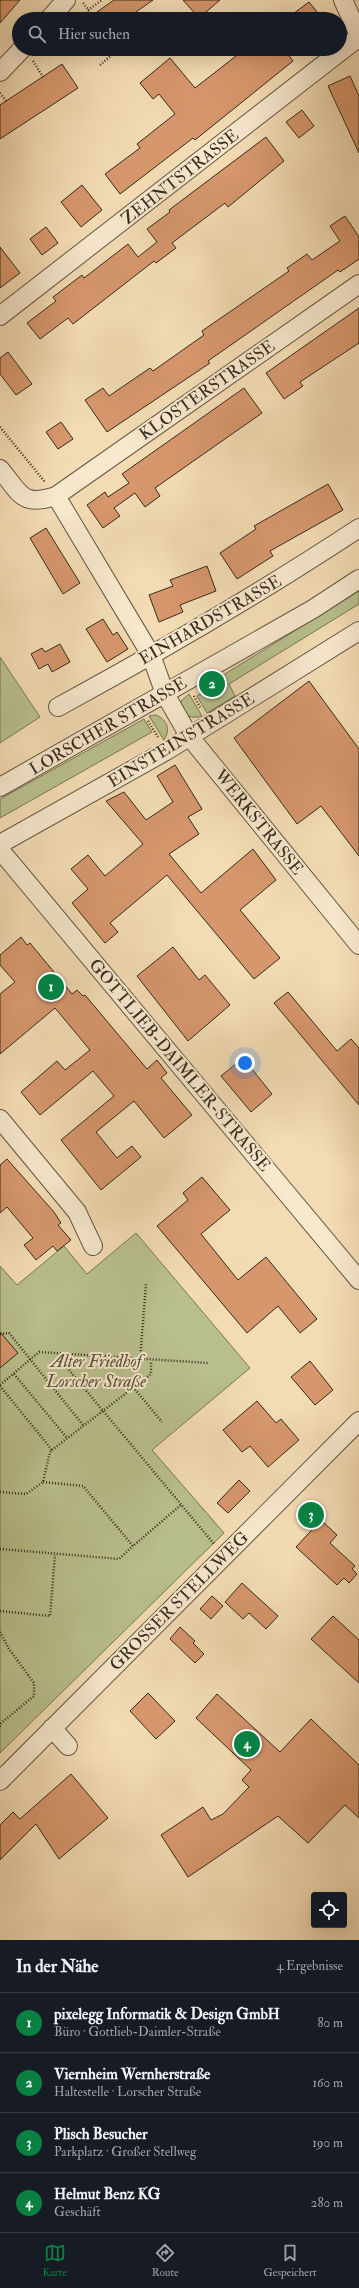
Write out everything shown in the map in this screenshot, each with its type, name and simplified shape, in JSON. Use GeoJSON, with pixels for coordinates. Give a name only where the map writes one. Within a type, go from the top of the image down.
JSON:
{"type":"FeatureCollection","features":[{"type":"Feature","properties":{"kind":"street"},"geometry":{"type":"LineString","coordinates":[[55,12],[66,0]]}},
{"type":"Feature","properties":{"kind":"street"},"geometry":{"type":"LineString","coordinates":[[343,0],[359,36]]}},
{"type":"Feature","properties":{"kind":"street","name":"ZEHNTSTRASSE"},"geometry":{"type":"LineString","coordinates":[[347,45],[359,36]]}},
{"type":"Feature","properties":{"kind":"street"},"geometry":{"type":"LineString","coordinates":[[0,72],[15,56]]}},
{"type":"Feature","properties":{"kind":"street","name":"ZEHNTSTRASSE"},"geometry":{"type":"LineString","coordinates":[[0,316],[333,56]]}},
{"type":"Feature","properties":{"kind":"street","name":"KLOSTERSTRASSE"},"geometry":{"type":"LineString","coordinates":[[56,496],[359,284]]}},
{"type":"Feature","properties":{"kind":"street"},"geometry":{"type":"LineString","coordinates":[[0,469],[23,497],[33,502],[56,496]]}},
{"type":"Feature","properties":{"kind":"street","name":"WERKSTRASSE"},"geometry":{"type":"LineString","coordinates":[[56,496],[151,655],[165,694],[189,736],[359,945]]}},
{"type":"Feature","properties":{"kind":"street","name":"EINHARDSTRASSE"},"geometry":{"type":"LineString","coordinates":[[58,706],[151,655],[290,574],[359,528]]}},
{"type":"Feature","properties":{"kind":"street","name":"LORSCHER STRASSE"},"geometry":{"type":"LineString","coordinates":[[0,788],[313,609],[359,579]]}},
{"type":"Feature","properties":{"kind":"street","name":"EINSTEINSTRASSE"},"geometry":{"type":"LineString","coordinates":[[0,844],[166,751],[359,631]]}},
{"type":"Feature","properties":{"kind":"street","name":"GOTTLIEB-DAIMLER-STRASSE"},"geometry":{"type":"LineString","coordinates":[[0,850],[359,1280]]}},
{"type":"Feature","properties":{"kind":"street"},"geometry":{"type":"LineString","coordinates":[[0,1119],[77,1212],[93,1246]]}},
{"type":"Feature","properties":{"kind":"street","name":"GROSSER STELLWEG"},"geometry":{"type":"LineString","coordinates":[[0,1781],[359,1421]]}},
{"type":"Feature","properties":{"kind":"street"},"geometry":{"type":"LineString","coordinates":[[52,1728],[68,1746]]}},
{"type":"Feature","properties":{"kind":"path"},"geometry":{"type":"LineString","coordinates":[[80,0],[88,10],[102,0]]}},
{"type":"Feature","properties":{"kind":"path"},"geometry":{"type":"LineString","coordinates":[[100,65],[111,56]]}},
{"type":"Feature","properties":{"kind":"path"},"geometry":{"type":"LineString","coordinates":[[0,93],[6,101]]}},
{"type":"Feature","properties":{"kind":"path"},"geometry":{"type":"LineString","coordinates":[[0,427],[56,496]]}},
{"type":"Feature","properties":{"kind":"path"},"geometry":{"type":"LineString","coordinates":[[199,691],[193,694],[210,723]]}},
{"type":"Feature","properties":{"kind":"path"},"geometry":{"type":"LineString","coordinates":[[144,714],[166,751]]}},
{"type":"Feature","properties":{"kind":"path"},"geometry":{"type":"LineString","coordinates":[[140,1360],[146,1284]]}},
{"type":"Feature","properties":{"kind":"path"},"geometry":{"type":"LineString","coordinates":[[0,1334],[9,1333],[83,1425]]}},
{"type":"Feature","properties":{"kind":"path"},"geometry":{"type":"LineString","coordinates":[[52,1450],[0,1386],[39,1352],[59,1355],[151,1361],[208,1363]]}},
{"type":"Feature","properties":{"kind":"path"},"geometry":{"type":"LineString","coordinates":[[59,1355],[64,1364],[104,1409],[225,1556]]}},
{"type":"Feature","properties":{"kind":"path"},"geometry":{"type":"LineString","coordinates":[[43,1482],[50,1452],[151,1374],[151,1361]]}},
{"type":"Feature","properties":{"kind":"path"},"geometry":{"type":"LineString","coordinates":[[14,1374],[68,1438]]}},
{"type":"Feature","properties":{"kind":"path"},"geometry":{"type":"LineString","coordinates":[[132,1388],[162,1422]]}},
{"type":"Feature","properties":{"kind":"path"},"geometry":{"type":"LineString","coordinates":[[0,1492],[26,1494],[43,1482],[83,1486],[133,1546]]}},
{"type":"Feature","properties":{"kind":"path"},"geometry":{"type":"LineString","coordinates":[[0,1549],[55,1555],[119,1558],[182,1504]]}},
{"type":"Feature","properties":{"kind":"path"},"geometry":{"type":"LineString","coordinates":[[0,1611],[50,1616],[55,1555]]}},
{"type":"Feature","properties":{"kind":"path"},"geometry":{"type":"LineString","coordinates":[[0,1632],[9,1649],[34,1683],[34,1696],[0,1725],[0,1729]]}},
{"type":"Feature","properties":{"kind":"green space"},"geometry":{"type":"Polygon","coordinates":[[[359,591],[359,604],[229,684],[235,696],[207,713],[197,696],[220,682],[219,678],[359,591]]]}},
{"type":"Feature","properties":{"kind":"green space"},"geometry":{"type":"Polygon","coordinates":[[[0,657],[40,717],[0,743],[0,657]]]}},
{"type":"Feature","properties":{"kind":"green space"},"geometry":{"type":"Polygon","coordinates":[[[189,694],[202,716],[194,717],[184,713],[181,706],[181,701],[189,694]]]}},
{"type":"Feature","properties":{"kind":"green space"},"geometry":{"type":"Polygon","coordinates":[[[156,715],[163,719],[167,725],[167,732],[164,740],[149,716],[156,715]]]}},
{"type":"Feature","properties":{"kind":"green space"},"geometry":{"type":"Polygon","coordinates":[[[144,719],[152,732],[0,818],[0,799],[144,719]]]}},
{"type":"Feature","properties":{"kind":"green space","name":"Alter Friedhof Lorscher Straße"},"geometry":{"type":"Polygon","coordinates":[[[136,1233],[250,1368],[152,1450],[224,1533],[0,1753],[0,1266],[17,1285],[64,1246],[87,1274],[136,1233]]]}},
{"type":"Feature","properties":{"kind":"building"},"geometry":{"type":"Polygon","coordinates":[[[0,0],[20,0],[0,23],[0,0]]]}},
{"type":"Feature","properties":{"kind":"building"},"geometry":{"type":"Polygon","coordinates":[[[114,0],[153,0],[136,12],[97,12],[114,0]]]}},
{"type":"Feature","properties":{"kind":"building"},"geometry":{"type":"Polygon","coordinates":[[[183,0],[220,0],[206,12],[194,12],[183,0]]]}},
{"type":"Feature","properties":{"kind":"building"},"geometry":{"type":"Polygon","coordinates":[[[309,2],[317,12],[295,12],[309,2]]]}},
{"type":"Feature","properties":{"kind":"building"},"geometry":{"type":"Polygon","coordinates":[[[236,56],[289,56],[293,61],[195,140],[193,138],[120,194],[105,174],[140,148],[137,144],[175,114],[159,94],[153,99],[140,83],[170,58],[195,88],[236,56]]]}},
{"type":"Feature","properties":{"kind":"building"},"geometry":{"type":"Polygon","coordinates":[[[62,64],[78,88],[0,139],[0,105],[62,64]]]}},
{"type":"Feature","properties":{"kind":"building"},"geometry":{"type":"Polygon","coordinates":[[[350,76],[359,96],[359,153],[328,86],[350,76]]]}},
{"type":"Feature","properties":{"kind":"building"},"geometry":{"type":"Polygon","coordinates":[[[302,110],[314,126],[299,138],[286,122],[302,110]]]}},
{"type":"Feature","properties":{"kind":"building"},"geometry":{"type":"Polygon","coordinates":[[[266,137],[284,161],[228,207],[225,203],[172,243],[176,248],[156,263],[154,261],[73,324],[68,318],[40,339],[27,323],[56,301],[53,297],[82,275],[84,278],[128,244],[138,257],[157,242],[147,229],[170,212],[169,210],[266,137]]]}},
{"type":"Feature","properties":{"kind":"building"},"geometry":{"type":"Polygon","coordinates":[[[82,185],[102,210],[81,227],[61,202],[82,185]]]}},
{"type":"Feature","properties":{"kind":"building"},"geometry":{"type":"Polygon","coordinates":[[[345,216],[359,237],[359,259],[340,272],[338,270],[208,361],[210,363],[107,432],[85,400],[103,388],[109,396],[150,368],[153,371],[204,335],[202,331],[289,271],[287,268],[307,254],[312,260],[340,241],[330,226],[345,216]]]}},
{"type":"Feature","properties":{"kind":"building"},"geometry":{"type":"Polygon","coordinates":[[[46,227],[58,243],[42,255],[30,239],[46,227]]]}},
{"type":"Feature","properties":{"kind":"building"},"geometry":{"type":"Polygon","coordinates":[[[0,247],[20,273],[0,288],[0,247]]]}},
{"type":"Feature","properties":{"kind":"building"},"geometry":{"type":"Polygon","coordinates":[[[359,308],[359,343],[300,382],[303,386],[284,399],[266,373],[359,308]]]}},
{"type":"Feature","properties":{"kind":"building"},"geometry":{"type":"Polygon","coordinates":[[[8,352],[32,384],[16,395],[0,374],[0,358],[8,352]]]}},
{"type":"Feature","properties":{"kind":"building"},"geometry":{"type":"Polygon","coordinates":[[[244,388],[262,413],[155,488],[160,496],[145,507],[135,493],[114,508],[120,516],[103,528],[87,505],[105,492],[108,497],[129,483],[122,474],[244,388]]]}},
{"type":"Feature","properties":{"kind":"building"},"geometry":{"type":"Polygon","coordinates":[[[61,422],[73,439],[58,449],[46,432],[61,422]]]}},
{"type":"Feature","properties":{"kind":"building"},"geometry":{"type":"Polygon","coordinates":[[[328,484],[343,510],[270,551],[273,556],[237,579],[220,553],[256,529],[254,526],[328,484]]]}},
{"type":"Feature","properties":{"kind":"building"},"geometry":{"type":"Polygon","coordinates":[[[46,528],[80,583],[63,594],[30,538],[46,528]]]}},
{"type":"Feature","properties":{"kind":"building"},"geometry":{"type":"Polygon","coordinates":[[[207,566],[216,591],[180,605],[183,612],[159,622],[149,595],[173,586],[170,580],[207,566]]]}},
{"type":"Feature","properties":{"kind":"building"},"geometry":{"type":"Polygon","coordinates":[[[103,619],[113,635],[117,632],[128,649],[107,662],[86,629],[103,619]]]}},
{"type":"Feature","properties":{"kind":"building"},"geometry":{"type":"Polygon","coordinates":[[[60,644],[70,662],[52,672],[48,664],[39,669],[31,654],[42,648],[45,652],[60,644]]]}},
{"type":"Feature","properties":{"kind":"building"},"geometry":{"type":"Polygon","coordinates":[[[309,681],[359,749],[359,856],[321,806],[297,824],[234,738],[309,681]]]}},
{"type":"Feature","properties":{"kind":"building"},"geometry":{"type":"Polygon","coordinates":[[[175,765],[202,809],[188,817],[199,834],[169,854],[201,893],[253,849],[276,880],[240,910],[280,958],[254,979],[167,875],[110,923],[118,932],[105,943],[72,903],[88,889],[71,869],[88,855],[105,876],[143,844],[106,801],[124,792],[146,820],[173,802],[157,776],[175,765]]]}},
{"type":"Feature","properties":{"kind":"building"},"geometry":{"type":"Polygon","coordinates":[[[21,937],[27,945],[30,943],[72,994],[77,990],[83,996],[85,995],[147,1069],[157,1060],[167,1073],[161,1078],[192,1115],[164,1138],[134,1101],[96,1132],[117,1158],[132,1146],[141,1157],[101,1190],[61,1140],[114,1096],[93,1071],[40,1115],[21,1092],[57,1061],[65,1070],[90,1050],[55,1008],[0,1054],[0,994],[15,982],[0,965],[0,955],[21,937]]]}},
{"type":"Feature","properties":{"kind":"building"},"geometry":{"type":"Polygon","coordinates":[[[173,947],[199,980],[205,975],[230,1005],[188,1041],[137,976],[173,947]]]}},
{"type":"Feature","properties":{"kind":"building"},"geometry":{"type":"Polygon","coordinates":[[[288,992],[337,1051],[351,1039],[359,1048],[359,1105],[274,1003],[288,992]]]}},
{"type":"Feature","properties":{"kind":"building"},"geometry":{"type":"Polygon","coordinates":[[[243,1058],[272,1094],[251,1112],[221,1076],[243,1058]]]}},
{"type":"Feature","properties":{"kind":"building"},"geometry":{"type":"Polygon","coordinates":[[[7,1159],[54,1212],[61,1223],[58,1225],[71,1240],[57,1251],[53,1246],[36,1260],[24,1245],[33,1238],[7,1207],[0,1213],[0,1165],[7,1159]]]}},
{"type":"Feature","properties":{"kind":"building"},"geometry":{"type":"Polygon","coordinates":[[[202,1177],[230,1210],[201,1234],[238,1280],[266,1257],[317,1319],[300,1333],[278,1306],[247,1333],[157,1226],[188,1200],[183,1193],[202,1177]]]}},
{"type":"Feature","properties":{"kind":"building"},"geometry":{"type":"Polygon","coordinates":[[[0,1332],[18,1353],[0,1368],[0,1332]]]}},
{"type":"Feature","properties":{"kind":"building"},"geometry":{"type":"Polygon","coordinates":[[[310,1361],[333,1390],[315,1405],[291,1377],[310,1361]]]}},
{"type":"Feature","properties":{"kind":"building"},"geometry":{"type":"Polygon","coordinates":[[[257,1401],[276,1423],[281,1419],[299,1440],[268,1467],[250,1446],[242,1452],[223,1430],[257,1401]]]}},
{"type":"Feature","properties":{"kind":"building"},"geometry":{"type":"Polygon","coordinates":[[[239,1480],[250,1491],[228,1513],[217,1503],[239,1480]]]}},
{"type":"Feature","properties":{"kind":"building"},"geometry":{"type":"Polygon","coordinates":[[[321,1520],[337,1535],[330,1543],[355,1566],[352,1569],[357,1574],[349,1583],[344,1578],[337,1585],[296,1547],[321,1520]]]}},
{"type":"Feature","properties":{"kind":"building"},"geometry":{"type":"Polygon","coordinates":[[[242,1583],[278,1616],[266,1629],[249,1613],[243,1619],[225,1602],[242,1583]]]}},
{"type":"Feature","properties":{"kind":"building"},"geometry":{"type":"Polygon","coordinates":[[[212,1596],[223,1606],[211,1619],[200,1609],[212,1596]]]}},
{"type":"Feature","properties":{"kind":"building"},"geometry":{"type":"Polygon","coordinates":[[[333,1616],[359,1640],[359,1683],[311,1639],[333,1616]]]}},
{"type":"Feature","properties":{"kind":"building"},"geometry":{"type":"Polygon","coordinates":[[[180,1627],[195,1641],[193,1643],[204,1654],[195,1663],[170,1639],[180,1627]]]}},
{"type":"Feature","properties":{"kind":"building"},"geometry":{"type":"Polygon","coordinates":[[[148,1693],[175,1721],[156,1739],[130,1711],[148,1693]]]}},
{"type":"Feature","properties":{"kind":"building"},"geometry":{"type":"Polygon","coordinates":[[[217,1694],[280,1752],[311,1719],[359,1765],[359,1818],[345,1805],[308,1843],[278,1816],[188,1877],[161,1835],[203,1807],[211,1820],[223,1814],[249,1787],[242,1780],[251,1770],[196,1718],[217,1694]]]}},
{"type":"Feature","properties":{"kind":"building"},"geometry":{"type":"Polygon","coordinates":[[[71,1774],[108,1818],[59,1859],[36,1824],[0,1860],[0,1825],[13,1812],[20,1819],[71,1774]]]}},
{"type":"Feature","properties":{"kind":"place","name":"Viernheim Wernherstraße"},"geometry":{"type":"Point","coordinates":[212,684]}},
{"type":"Feature","properties":{"kind":"place","name":"pixelegg Informatik & Design GmbH"},"geometry":{"type":"Point","coordinates":[51,987]}},
{"type":"Feature","properties":{"kind":"place","name":"Plisch Besucher"},"geometry":{"type":"Point","coordinates":[311,1515]}},
{"type":"Feature","properties":{"kind":"place","name":"Helmut Benz KG"},"geometry":{"type":"Point","coordinates":[247,1744]}}]}
